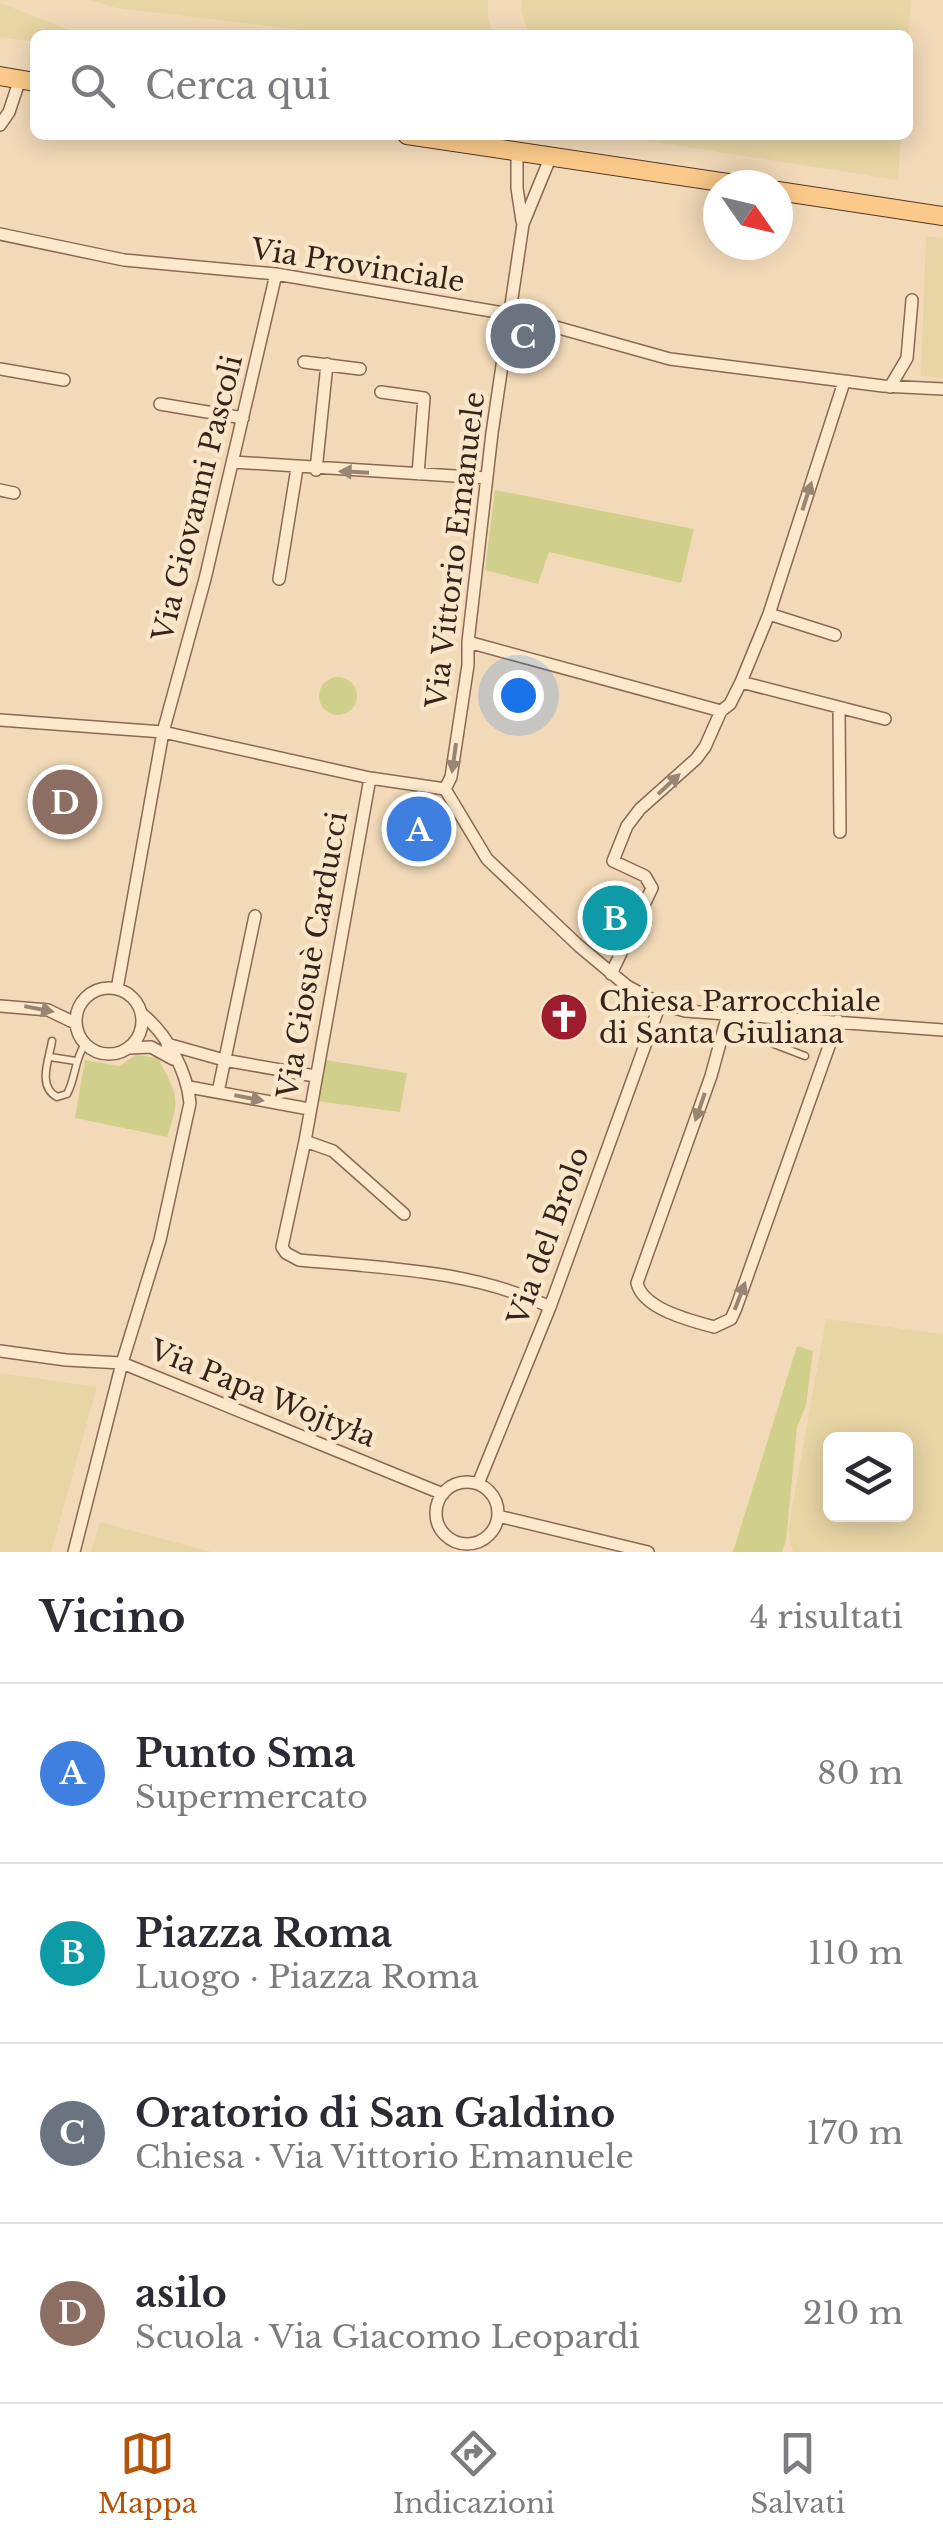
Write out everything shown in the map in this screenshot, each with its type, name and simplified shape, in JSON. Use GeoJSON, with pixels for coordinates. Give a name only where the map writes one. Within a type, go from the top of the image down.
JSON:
{"type":"FeatureCollection","features":[{"type":"Feature","properties":{"kind":"main road"},"geometry":{"type":"LineString","coordinates":[[0,76],[27,80]]}},
{"type":"Feature","properties":{"kind":"main road"},"geometry":{"type":"LineString","coordinates":[[444,140],[703,179]]}},
{"type":"Feature","properties":{"kind":"main road"},"geometry":{"type":"LineString","coordinates":[[793,193],[943,216]]}},
{"type":"Feature","properties":{"kind":"street"},"geometry":{"type":"LineString","coordinates":[[0,125],[27,80]]}},
{"type":"Feature","properties":{"kind":"street"},"geometry":{"type":"LineString","coordinates":[[517,150],[522,224]]}},
{"type":"Feature","properties":{"kind":"street"},"geometry":{"type":"LineString","coordinates":[[522,224],[551,156]]}},
{"type":"Feature","properties":{"kind":"street","name":"Via Vittorio Emanuele"},"geometry":{"type":"LineString","coordinates":[[444,789],[451,777],[468,665],[486,478],[522,224]]}},
{"type":"Feature","properties":{"kind":"street","name":"Via Provinciale"},"geometry":{"type":"LineString","coordinates":[[0,234],[124,260],[276,274],[509,314],[670,359],[844,382],[943,389]]}},
{"type":"Feature","properties":{"kind":"street","name":"Via Giovanni Pascoli"},"geometry":{"type":"LineString","coordinates":[[116,988],[162,732],[205,579],[276,274]]}},
{"type":"Feature","properties":{"kind":"street"},"geometry":{"type":"LineString","coordinates":[[890,387],[907,358],[912,300]]}},
{"type":"Feature","properties":{"kind":"street"},"geometry":{"type":"LineString","coordinates":[[304,362],[360,369]]}},
{"type":"Feature","properties":{"kind":"street"},"geometry":{"type":"LineString","coordinates":[[316,470],[327,364]]}},
{"type":"Feature","properties":{"kind":"street"},"geometry":{"type":"LineString","coordinates":[[0,369],[64,380]]}},
{"type":"Feature","properties":{"kind":"street"},"geometry":{"type":"LineString","coordinates":[[611,974],[652,888],[646,876],[613,861],[627,826],[640,809],[696,759],[741,682],[769,614],[844,382]]}},
{"type":"Feature","properties":{"kind":"street"},"geometry":{"type":"LineString","coordinates":[[380,392],[424,398],[418,474]]}},
{"type":"Feature","properties":{"kind":"street"},"geometry":{"type":"LineString","coordinates":[[160,404],[243,418]]}},
{"type":"Feature","properties":{"kind":"street"},"geometry":{"type":"LineString","coordinates":[[233,462],[486,478]]}},
{"type":"Feature","properties":{"kind":"street"},"geometry":{"type":"LineString","coordinates":[[279,579],[297,468]]}},
{"type":"Feature","properties":{"kind":"street"},"geometry":{"type":"LineString","coordinates":[[0,490],[14,493]]}},
{"type":"Feature","properties":{"kind":"street"},"geometry":{"type":"LineString","coordinates":[[769,614],[835,635]]}},
{"type":"Feature","properties":{"kind":"street"},"geometry":{"type":"LineString","coordinates":[[468,642],[721,711]]}},
{"type":"Feature","properties":{"kind":"street"},"geometry":{"type":"LineString","coordinates":[[741,682],[885,719]]}},
{"type":"Feature","properties":{"kind":"street"},"geometry":{"type":"LineString","coordinates":[[839,709],[840,832]]}},
{"type":"Feature","properties":{"kind":"street"},"geometry":{"type":"LineString","coordinates":[[0,720],[162,732],[370,778],[444,789],[487,859],[611,974],[660,1004],[684,1012],[943,1030]]}},
{"type":"Feature","properties":{"kind":"street","name":"Via Giosuè Carducci"},"geometry":{"type":"LineString","coordinates":[[370,778],[282,1247],[286,1254],[299,1260],[458,1277],[520,1294],[550,1307]]}},
{"type":"Feature","properties":{"kind":"street"},"geometry":{"type":"LineString","coordinates":[[218,1092],[255,916]]}},
{"type":"Feature","properties":{"kind":"street"},"geometry":{"type":"LineString","coordinates":[[74,1552],[122,1364],[160,1240],[190,1103],[188,1086],[178,1065],[130,995],[116,988],[101,988],[87,995],[78,1008],[75,1023],[85,1044],[106,1054],[151,1047],[178,1065]]}},
{"type":"Feature","properties":{"kind":"street","name":"Via del Brolo"},"geometry":{"type":"LineString","coordinates":[[478,1484],[550,1307],[660,1004]]}},
{"type":"Feature","properties":{"kind":"street"},"geometry":{"type":"LineString","coordinates":[[0,1006],[48,1010],[75,1023]]}},
{"type":"Feature","properties":{"kind":"street"},"geometry":{"type":"LineString","coordinates":[[128,1048],[141,1030],[142,1014]]}},
{"type":"Feature","properties":{"kind":"street"},"geometry":{"type":"LineString","coordinates":[[728,1014],[705,1094],[637,1283],[640,1295],[650,1304],[714,1326],[727,1322],[736,1308],[838,1022]]}},
{"type":"Feature","properties":{"kind":"street"},"geometry":{"type":"LineString","coordinates":[[166,1044],[224,1060],[315,1076]]}},
{"type":"Feature","properties":{"kind":"street"},"geometry":{"type":"LineString","coordinates":[[178,1065],[204,1055]]}},
{"type":"Feature","properties":{"kind":"street"},"geometry":{"type":"LineString","coordinates":[[188,1086],[309,1109]]}},
{"type":"Feature","properties":{"kind":"street","name":"Via Giosuè Carducci"},"geometry":{"type":"LineString","coordinates":[[304,1141],[333,1151],[404,1214]]}},
{"type":"Feature","properties":{"kind":"street","name":"Via Papa Wojtyła"},"geometry":{"type":"LineString","coordinates":[[0,1352],[122,1364],[442,1494]]}},
{"type":"Feature","properties":{"kind":"street"},"geometry":{"type":"LineString","coordinates":[[459,1483],[478,1484],[494,1496],[498,1516],[489,1534],[470,1544],[460,1543],[443,1532],[436,1513],[442,1494],[459,1483]]}},
{"type":"Feature","properties":{"kind":"street"},"geometry":{"type":"LineString","coordinates":[[498,1516],[648,1552]]}},
{"type":"Feature","properties":{"kind":"lane"},"geometry":{"type":"LineString","coordinates":[[782,1047],[783,1018]]}},
{"type":"Feature","properties":{"kind":"lane"},"geometry":{"type":"LineString","coordinates":[[766,1041],[805,1056]]}},
{"type":"Feature","properties":{"kind":"lane"},"geometry":{"type":"LineString","coordinates":[[52,1042],[45,1083],[48,1092],[57,1097],[70,1090],[76,1061],[85,1044]]}},
{"type":"Feature","properties":{"kind":"lane"},"geometry":{"type":"LineString","coordinates":[[50,1057],[76,1061]]}},
{"type":"Feature","properties":{"kind":"shaded area"},"geometry":{"type":"Polygon","coordinates":[[[90,0],[488,0],[492,30],[303,30],[116,8],[90,0]]]}},
{"type":"Feature","properties":{"kind":"shaded area"},"geometry":{"type":"Polygon","coordinates":[[[522,0],[911,0],[909,30],[527,30],[522,0]]]}},
{"type":"Feature","properties":{"kind":"shaded area"},"geometry":{"type":"Polygon","coordinates":[[[0,3],[69,30],[30,30],[30,41],[0,37],[0,3]]]}},
{"type":"Feature","properties":{"kind":"shaded area"},"geometry":{"type":"Polygon","coordinates":[[[642,140],[901,140],[898,180],[642,140]]]}},
{"type":"Feature","properties":{"kind":"shaded area"},"geometry":{"type":"Polygon","coordinates":[[[926,236],[943,238],[943,378],[921,376],[926,236]]]}},
{"type":"Feature","properties":{"kind":"shaded area"},"geometry":{"type":"Polygon","coordinates":[[[826,1319],[943,1334],[943,1552],[793,1552],[788,1531],[826,1319]]]}},
{"type":"Feature","properties":{"kind":"shaded area"},"geometry":{"type":"Polygon","coordinates":[[[0,1373],[97,1387],[51,1552],[0,1552],[0,1373]]]}},
{"type":"Feature","properties":{"kind":"shaded area"},"geometry":{"type":"Polygon","coordinates":[[[100,1522],[212,1552],[91,1552],[100,1522]]]}},
{"type":"Feature","properties":{"kind":"green space"},"geometry":{"type":"Polygon","coordinates":[[[495,490],[694,529],[681,583],[549,552],[538,584],[485,570],[495,490]]]}},
{"type":"Feature","properties":{"kind":"green space"},"geometry":{"type":"Polygon","coordinates":[[[338,677],[352,682],[357,696],[352,710],[338,715],[324,710],[319,696],[324,682],[338,677]]]}},
{"type":"Feature","properties":{"kind":"green space"},"geometry":{"type":"Polygon","coordinates":[[[136,1055],[158,1058],[173,1089],[174,1113],[167,1137],[75,1118],[85,1060],[119,1066],[136,1055]]]}},
{"type":"Feature","properties":{"kind":"green space"},"geometry":{"type":"Polygon","coordinates":[[[325,1060],[407,1073],[400,1112],[316,1101],[325,1060]]]}},
{"type":"Feature","properties":{"kind":"green space"},"geometry":{"type":"Polygon","coordinates":[[[797,1346],[813,1351],[806,1405],[797,1427],[786,1541],[782,1552],[733,1552],[797,1346]]]}},
{"type":"Feature","properties":{"kind":"place","name":"Oratorio di San Galdino"},"geometry":{"type":"Point","coordinates":[523,336]}},
{"type":"Feature","properties":{"kind":"place","name":"asilo"},"geometry":{"type":"Point","coordinates":[65,802]}},
{"type":"Feature","properties":{"kind":"place","name":"Punto Sma"},"geometry":{"type":"Point","coordinates":[419,829]}},
{"type":"Feature","properties":{"kind":"place","name":"Piazza Roma"},"geometry":{"type":"Point","coordinates":[615,918]}},
{"type":"Feature","properties":{"kind":"place","name":"Chiesa Parrocchiale di Santa Giuliana"},"geometry":{"type":"Point","coordinates":[564,1017]}}]}
